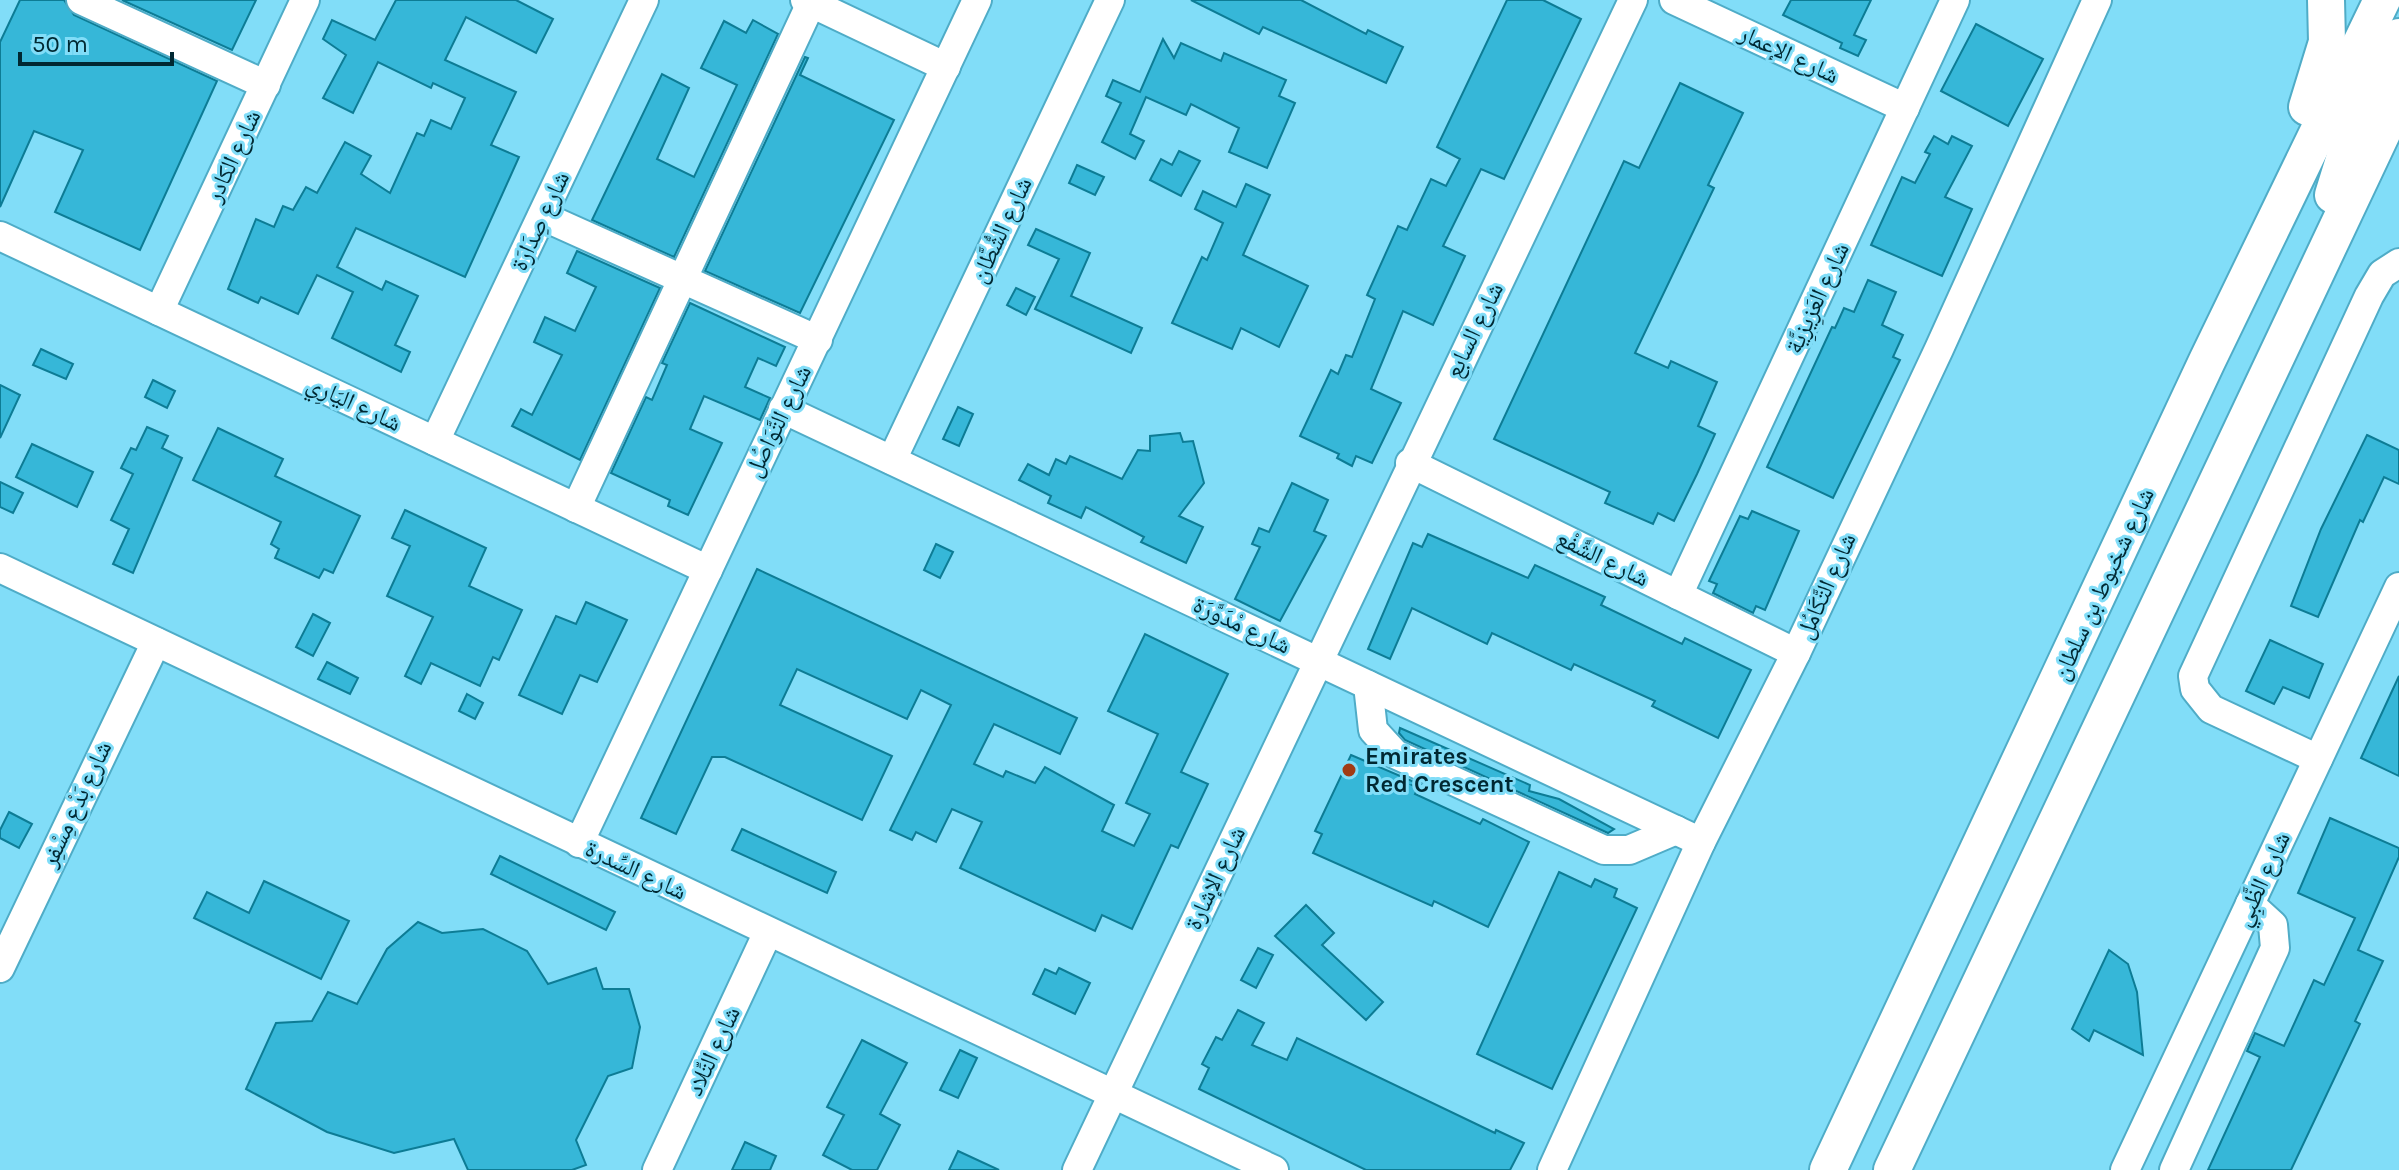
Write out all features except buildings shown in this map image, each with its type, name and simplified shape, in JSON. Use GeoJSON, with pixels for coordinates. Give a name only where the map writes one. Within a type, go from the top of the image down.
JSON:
{"type":"FeatureCollection","features":[{"type":"Feature","properties":{"kind":"main road"},"geometry":{"type":"LineString","coordinates":[[2207,361],[2323,65],[2327,42],[2326,0]]}},
{"type":"Feature","properties":{"kind":"main road","name":"شارع شخبوط بن سلطان"},"geometry":{"type":"LineString","coordinates":[[1828,1170],[2207,361],[2382,0]]}},
{"type":"Feature","properties":{"kind":"main road"},"geometry":{"type":"LineString","coordinates":[[2332,241],[2333,192],[2340,168],[2399,37]]}},
{"type":"Feature","properties":{"kind":"main road"},"geometry":{"type":"LineString","coordinates":[[1892,1170],[2399,97]]}},
{"type":"Feature","properties":{"kind":"street"},"geometry":{"type":"LineString","coordinates":[[81,0],[266,85]]}},
{"type":"Feature","properties":{"kind":"street","name":"شارع الكادر"},"geometry":{"type":"LineString","coordinates":[[159,311],[305,0]]}},
{"type":"Feature","properties":{"kind":"street","name":"شارع صِدَارَة"},"geometry":{"type":"LineString","coordinates":[[435,441],[644,0]]}},
{"type":"Feature","properties":{"kind":"street","name":"شارع التَّوَاصُل"},"geometry":{"type":"LineString","coordinates":[[579,843],[977,0]]}},
{"type":"Feature","properties":{"kind":"street","name":"شارع الشُّطَّان"},"geometry":{"type":"LineString","coordinates":[[892,460],[1110,0]]}},
{"type":"Feature","properties":{"kind":"street","name":"شارع السابع"},"geometry":{"type":"LineString","coordinates":[[1317,661],[1633,0]]}},
{"type":"Feature","properties":{"kind":"street","name":"شارع الإعمار"},"geometry":{"type":"LineString","coordinates":[[1674,0],[1905,108]]}},
{"type":"Feature","properties":{"kind":"street","name":"شارع العَزِيزِيَّة"},"geometry":{"type":"LineString","coordinates":[[1678,595],[1955,0]]}},
{"type":"Feature","properties":{"kind":"street","name":"شارع التَّكَامُل"},"geometry":{"type":"LineString","coordinates":[[1552,1170],[1689,836],[1796,653],[2097,0]]}},
{"type":"Feature","properties":{"kind":"street"},"geometry":{"type":"LineString","coordinates":[[576,508],[808,2],[946,67]]}},
{"type":"Feature","properties":{"kind":"street"},"geometry":{"type":"LineString","coordinates":[[542,216],[818,340]]}},
{"type":"Feature","properties":{"kind":"street","name":"شارع اليَارِي"},"geometry":{"type":"LineString","coordinates":[[0,236],[708,570]]}},
{"type":"Feature","properties":{"kind":"street"},"geometry":{"type":"LineString","coordinates":[[2318,759],[2211,709],[2195,689],[2193,676],[2369,296],[2382,274],[2399,263]]}},
{"type":"Feature","properties":{"kind":"street","name":"شارع مْدَوَّرَة"},"geometry":{"type":"LineString","coordinates":[[783,409],[1689,836]]}},
{"type":"Feature","properties":{"kind":"street","name":"شارع الشَّفْع"},"geometry":{"type":"LineString","coordinates":[[1410,463],[1796,653]]}},
{"type":"Feature","properties":{"kind":"street","name":"شارع السِّدرة"},"geometry":{"type":"LineString","coordinates":[[0,568],[1274,1170]]}},
{"type":"Feature","properties":{"kind":"street","name":"شارع الظَّبِي"},"geometry":{"type":"LineString","coordinates":[[2125,1170],[2318,759],[2386,643],[2399,587]]}},
{"type":"Feature","properties":{"kind":"street","name":"شارع بَدْع مِسْفِر"},"geometry":{"type":"LineString","coordinates":[[0,968],[156,642]]}},
{"type":"Feature","properties":{"kind":"street","name":"شارع الإشارة"},"geometry":{"type":"LineString","coordinates":[[1077,1170],[1317,661]]}},
{"type":"Feature","properties":{"kind":"street"},"geometry":{"type":"LineString","coordinates":[[1368,685],[1373,730],[1395,754],[1604,850],[1629,850],[1689,836]]}},
{"type":"Feature","properties":{"kind":"street"},"geometry":{"type":"LineString","coordinates":[[2174,1170],[2275,948],[2273,925],[2250,904]]}},
{"type":"Feature","properties":{"kind":"street","name":"شارع التِّلاد"},"geometry":{"type":"LineString","coordinates":[[657,1170],[768,932]]}},
{"type":"Feature","properties":{"kind":"place","name":"Emirates Red Crescent"},"geometry":{"type":"Point","coordinates":[1349,770]}}]}
